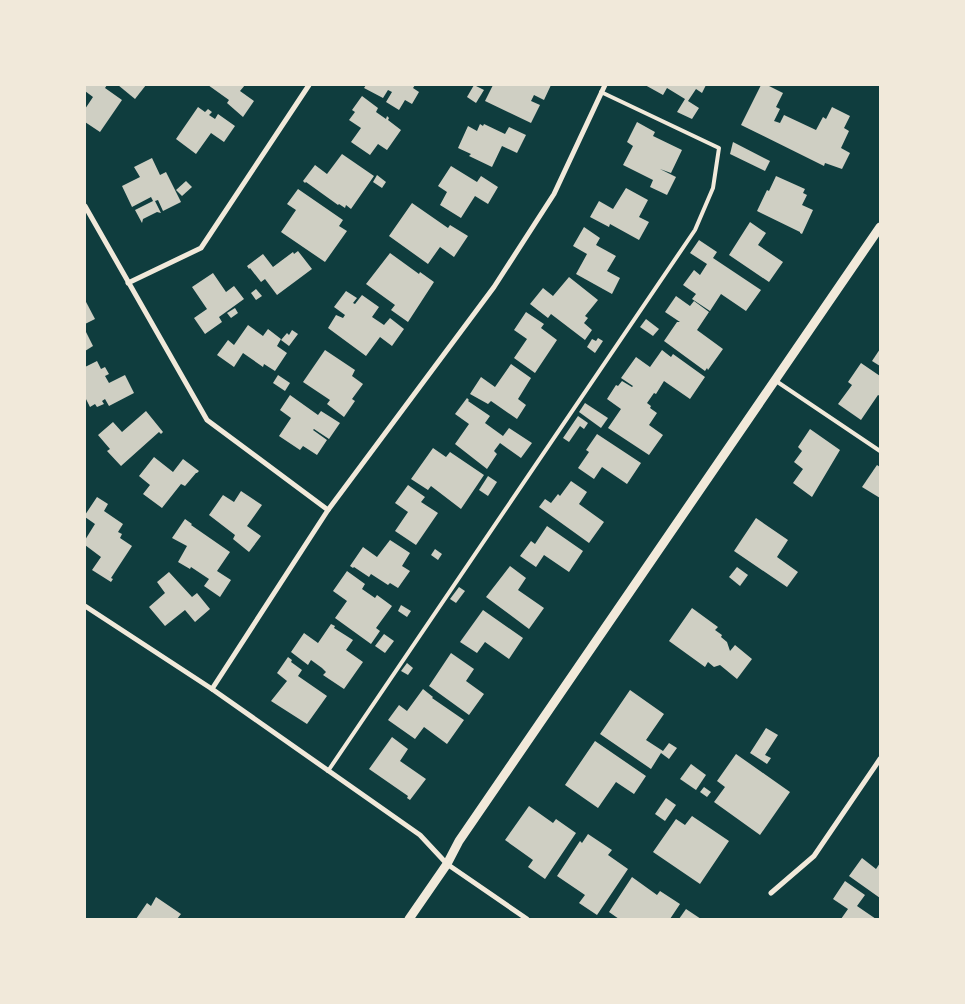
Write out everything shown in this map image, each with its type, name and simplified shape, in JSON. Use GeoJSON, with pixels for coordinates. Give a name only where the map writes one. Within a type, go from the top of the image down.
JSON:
{"type":"FeatureCollection","features":[{"type":"Feature","properties":{"kind":"street"},"geometry":{"type":"LineString","coordinates":[[128,283],[201,248],[309,85]]}},
{"type":"Feature","properties":{"kind":"street"},"geometry":{"type":"LineString","coordinates":[[212,690],[328,510],[494,286],[554,194],[604,85]]}},
{"type":"Feature","properties":{"kind":"street"},"geometry":{"type":"LineString","coordinates":[[85,206],[207,420],[328,510]]}},
{"type":"Feature","properties":{"kind":"street"},"geometry":{"type":"LineString","coordinates":[[409,919],[447,864],[459,841],[880,227]]}},
{"type":"Feature","properties":{"kind":"street"},"geometry":{"type":"LineString","coordinates":[[85,606],[212,690],[420,835],[447,864],[527,919]]}},
{"type":"Feature","properties":{"kind":"street"},"geometry":{"type":"LineString","coordinates":[[771,893],[814,856],[880,759]]}},
{"type":"Feature","properties":{"kind":"lane"},"geometry":{"type":"LineString","coordinates":[[328,771],[695,230],[713,188],[719,148],[601,92]]}},
{"type":"Feature","properties":{"kind":"lane"},"geometry":{"type":"LineString","coordinates":[[775,380],[880,451]]}},
{"type":"Feature","properties":{"kind":"building"},"geometry":{"type":"Polygon","coordinates":[[[85,85],[107,85],[105,88],[122,100],[100,132],[85,122],[85,109],[93,97],[85,91],[85,85]]]}},
{"type":"Feature","properties":{"kind":"building"},"geometry":{"type":"Polygon","coordinates":[[[118,85],[146,85],[135,99],[118,85]]]}},
{"type":"Feature","properties":{"kind":"building"},"geometry":{"type":"Polygon","coordinates":[[[208,85],[245,85],[240,91],[254,101],[243,117],[227,103],[229,100],[208,85]]]}},
{"type":"Feature","properties":{"kind":"building"},"geometry":{"type":"Polygon","coordinates":[[[366,85],[415,85],[413,88],[419,92],[412,104],[405,100],[399,110],[386,102],[392,92],[388,90],[383,98],[364,88],[366,85]]]}},
{"type":"Feature","properties":{"kind":"building"},"geometry":{"type":"Polygon","coordinates":[[[474,85],[484,90],[476,103],[467,97],[474,85]]]}},
{"type":"Feature","properties":{"kind":"building"},"geometry":{"type":"Polygon","coordinates":[[[493,85],[551,85],[544,100],[534,95],[531,101],[540,105],[531,123],[485,101],[493,85]]]}},
{"type":"Feature","properties":{"kind":"building"},"geometry":{"type":"Polygon","coordinates":[[[645,85],[706,85],[702,93],[696,89],[688,101],[699,108],[692,119],[677,112],[685,99],[667,88],[663,95],[645,85]]]}},
{"type":"Feature","properties":{"kind":"building"},"geometry":{"type":"Polygon","coordinates":[[[761,85],[767,85],[783,93],[776,107],[780,109],[774,121],[780,123],[784,115],[816,130],[823,117],[826,119],[832,107],[850,116],[844,128],[849,131],[841,148],[850,153],[842,169],[825,163],[824,166],[741,125],[761,85]]]}},
{"type":"Feature","properties":{"kind":"building"},"geometry":{"type":"Polygon","coordinates":[[[362,96],[378,108],[376,112],[386,119],[387,116],[388,120],[401,130],[387,150],[378,144],[370,155],[351,142],[361,128],[349,120],[355,112],[352,110],[362,96]]]}},
{"type":"Feature","properties":{"kind":"building"},"geometry":{"type":"Polygon","coordinates":[[[198,107],[205,112],[208,109],[212,112],[209,115],[215,119],[218,114],[235,126],[224,142],[211,133],[196,154],[176,139],[198,107]]]}},
{"type":"Feature","properties":{"kind":"building"},"geometry":{"type":"Polygon","coordinates":[[[637,122],[655,132],[653,136],[682,150],[671,173],[660,169],[676,177],[667,195],[650,187],[653,180],[623,165],[633,146],[627,142],[637,122]]]}},
{"type":"Feature","properties":{"kind":"building"},"geometry":{"type":"Polygon","coordinates":[[[480,124],[505,134],[509,127],[526,135],[517,153],[502,146],[492,167],[469,156],[471,154],[458,148],[468,126],[477,131],[480,124]]]}},
{"type":"Feature","properties":{"kind":"building"},"geometry":{"type":"Polygon","coordinates":[[[733,142],[770,161],[765,171],[730,154],[733,142]]]}},
{"type":"Feature","properties":{"kind":"building"},"geometry":{"type":"Polygon","coordinates":[[[342,154],[374,176],[351,209],[346,205],[345,208],[338,205],[303,181],[315,165],[327,174],[342,154]]]}},
{"type":"Feature","properties":{"kind":"building"},"geometry":{"type":"Polygon","coordinates":[[[152,158],[160,175],[166,172],[181,202],[163,211],[158,200],[155,201],[161,213],[157,212],[143,219],[142,223],[135,210],[153,201],[151,197],[132,207],[122,186],[140,177],[134,167],[152,158]]]}},
{"type":"Feature","properties":{"kind":"building"},"geometry":{"type":"Polygon","coordinates":[[[451,166],[477,182],[481,176],[498,187],[488,204],[475,196],[461,218],[440,205],[447,192],[438,186],[451,166]]]}},
{"type":"Feature","properties":{"kind":"building"},"geometry":{"type":"Polygon","coordinates":[[[377,175],[386,182],[382,188],[373,182],[377,175]]]}},
{"type":"Feature","properties":{"kind":"building"},"geometry":{"type":"Polygon","coordinates":[[[776,176],[805,189],[803,193],[807,195],[802,205],[813,210],[802,234],[757,211],[776,176]]]}},
{"type":"Feature","properties":{"kind":"building"},"geometry":{"type":"Polygon","coordinates":[[[186,181],[192,187],[182,196],[176,190],[186,181]]]}},
{"type":"Feature","properties":{"kind":"building"},"geometry":{"type":"Polygon","coordinates":[[[626,188],[648,200],[639,217],[649,222],[639,240],[610,224],[609,227],[590,217],[599,201],[613,209],[626,188]]]}},
{"type":"Feature","properties":{"kind":"building"},"geometry":{"type":"Polygon","coordinates":[[[298,189],[343,220],[339,226],[347,231],[325,262],[281,232],[296,210],[287,204],[298,189]]]}},
{"type":"Feature","properties":{"kind":"building"},"geometry":{"type":"Polygon","coordinates":[[[412,203],[448,228],[450,225],[468,236],[454,257],[440,247],[428,264],[389,236],[412,203]]]}},
{"type":"Feature","properties":{"kind":"building"},"geometry":{"type":"Polygon","coordinates":[[[750,222],[766,233],[758,245],[783,262],[769,282],[729,255],[750,222]]]}},
{"type":"Feature","properties":{"kind":"building"},"geometry":{"type":"Polygon","coordinates":[[[584,227],[600,238],[596,245],[616,256],[607,271],[620,278],[612,294],[576,274],[587,254],[573,246],[584,227]]]}},
{"type":"Feature","properties":{"kind":"building"},"geometry":{"type":"Polygon","coordinates":[[[699,240],[717,252],[713,258],[761,290],[746,311],[721,294],[710,311],[692,299],[696,294],[683,285],[694,270],[700,275],[707,264],[690,253],[699,240]]]}},
{"type":"Feature","properties":{"kind":"building"},"geometry":{"type":"Polygon","coordinates":[[[298,251],[312,269],[277,295],[265,279],[261,282],[247,266],[263,254],[273,267],[293,252],[294,254],[298,251]]]}},
{"type":"Feature","properties":{"kind":"building"},"geometry":{"type":"Polygon","coordinates":[[[390,253],[419,274],[420,272],[434,282],[408,322],[391,310],[395,305],[366,284],[390,253]]]}},
{"type":"Feature","properties":{"kind":"building"},"geometry":{"type":"Polygon","coordinates":[[[213,273],[226,292],[234,286],[244,299],[219,317],[222,322],[205,334],[194,318],[207,309],[192,287],[213,273]]]}},
{"type":"Feature","properties":{"kind":"building"},"geometry":{"type":"Polygon","coordinates":[[[569,277],[598,300],[585,316],[588,318],[584,323],[592,330],[585,340],[551,314],[548,318],[530,304],[543,288],[553,296],[569,277]]]}},
{"type":"Feature","properties":{"kind":"building"},"geometry":{"type":"Polygon","coordinates":[[[256,289],[262,296],[256,300],[251,293],[256,289]]]}},
{"type":"Feature","properties":{"kind":"building"},"geometry":{"type":"Polygon","coordinates":[[[346,291],[357,298],[353,303],[355,304],[362,295],[379,307],[372,317],[384,325],[390,318],[404,329],[392,346],[380,337],[366,356],[328,328],[336,315],[343,318],[345,315],[334,307],[346,291]]]}},
{"type":"Feature","properties":{"kind":"building"},"geometry":{"type":"Polygon","coordinates":[[[676,296],[690,306],[694,301],[709,312],[697,330],[723,349],[708,370],[707,368],[705,371],[664,341],[677,322],[680,322],[665,312],[676,296]]]}},
{"type":"Feature","properties":{"kind":"building"},"geometry":{"type":"Polygon","coordinates":[[[85,300],[95,319],[85,324],[85,300]]]}},
{"type":"Feature","properties":{"kind":"building"},"geometry":{"type":"Polygon","coordinates":[[[235,308],[238,313],[231,318],[227,313],[235,308]]]}},
{"type":"Feature","properties":{"kind":"building"},"geometry":{"type":"Polygon","coordinates":[[[526,312],[544,324],[541,328],[557,340],[535,373],[514,358],[527,339],[514,330],[526,312]]]}},
{"type":"Feature","properties":{"kind":"building"},"geometry":{"type":"Polygon","coordinates":[[[646,319],[659,329],[653,336],[640,327],[646,319]]]}},
{"type":"Feature","properties":{"kind":"building"},"geometry":{"type":"Polygon","coordinates":[[[248,325],[263,336],[268,329],[281,339],[277,346],[287,353],[275,371],[264,364],[263,367],[243,353],[234,367],[217,355],[228,340],[234,345],[248,325]]]}},
{"type":"Feature","properties":{"kind":"building"},"geometry":{"type":"Polygon","coordinates":[[[85,330],[93,346],[85,351],[85,330]]]}},
{"type":"Feature","properties":{"kind":"building"},"geometry":{"type":"Polygon","coordinates":[[[292,330],[298,334],[289,346],[281,340],[287,333],[289,335],[292,330]]]}},
{"type":"Feature","properties":{"kind":"building"},"geometry":{"type":"Polygon","coordinates":[[[598,338],[603,341],[595,353],[587,347],[592,339],[596,341],[598,338]]]}},
{"type":"Feature","properties":{"kind":"building"},"geometry":{"type":"Polygon","coordinates":[[[880,349],[880,366],[872,361],[880,349]]]}},
{"type":"Feature","properties":{"kind":"building"},"geometry":{"type":"Polygon","coordinates":[[[325,350],[355,370],[352,376],[363,384],[352,399],[355,401],[344,417],[327,404],[330,400],[303,382],[325,350]]]}},
{"type":"Feature","properties":{"kind":"building"},"geometry":{"type":"Polygon","coordinates":[[[662,350],[671,357],[673,354],[705,377],[690,399],[664,381],[656,394],[654,393],[647,403],[657,413],[649,425],[663,435],[649,455],[608,428],[621,409],[607,399],[616,385],[618,386],[622,381],[633,386],[621,378],[636,357],[650,367],[662,350]]]}},
{"type":"Feature","properties":{"kind":"building"},"geometry":{"type":"Polygon","coordinates":[[[97,361],[101,369],[105,367],[109,374],[105,376],[109,383],[125,375],[134,393],[109,406],[105,399],[102,401],[104,404],[97,407],[95,404],[90,407],[85,397],[85,367],[97,361]]]}},
{"type":"Feature","properties":{"kind":"building"},"geometry":{"type":"Polygon","coordinates":[[[861,363],[880,376],[880,396],[878,395],[861,420],[838,404],[852,385],[848,382],[861,363]]]}},
{"type":"Feature","properties":{"kind":"building"},"geometry":{"type":"Polygon","coordinates":[[[511,364],[531,378],[518,399],[526,405],[517,419],[491,401],[488,404],[470,394],[481,377],[495,387],[511,364]]]}},
{"type":"Feature","properties":{"kind":"building"},"geometry":{"type":"Polygon","coordinates":[[[278,375],[290,383],[285,391],[273,383],[278,375]]]}},
{"type":"Feature","properties":{"kind":"building"},"geometry":{"type":"Polygon","coordinates":[[[290,395],[318,415],[321,411],[340,423],[329,439],[313,430],[327,440],[317,455],[303,446],[300,450],[279,436],[291,418],[280,410],[290,395]]]}},
{"type":"Feature","properties":{"kind":"building"},"geometry":{"type":"Polygon","coordinates":[[[467,398],[468,401],[490,416],[485,423],[503,436],[509,428],[532,443],[521,458],[500,443],[494,451],[497,454],[487,469],[455,444],[469,424],[455,414],[467,398]]]}},
{"type":"Feature","properties":{"kind":"building"},"geometry":{"type":"Polygon","coordinates":[[[585,403],[608,418],[601,428],[579,412],[585,403]]]}},
{"type":"Feature","properties":{"kind":"building"},"geometry":{"type":"Polygon","coordinates":[[[146,411],[163,432],[161,434],[159,432],[121,466],[107,451],[110,449],[98,435],[113,422],[122,432],[146,411]]]}},
{"type":"Feature","properties":{"kind":"building"},"geometry":{"type":"Polygon","coordinates":[[[578,416],[588,423],[584,429],[580,426],[569,442],[563,438],[578,416]]]}},
{"type":"Feature","properties":{"kind":"building"},"geometry":{"type":"Polygon","coordinates":[[[810,429],[840,450],[812,497],[793,483],[803,469],[794,462],[802,451],[798,447],[810,429]]]}},
{"type":"Feature","properties":{"kind":"building"},"geometry":{"type":"Polygon","coordinates":[[[597,434],[641,463],[627,484],[602,467],[594,479],[578,468],[589,452],[586,450],[597,434]]]}},
{"type":"Feature","properties":{"kind":"building"},"geometry":{"type":"Polygon","coordinates":[[[433,448],[446,457],[450,452],[484,475],[461,509],[431,486],[428,490],[411,479],[433,448]]]}},
{"type":"Feature","properties":{"kind":"building"},"geometry":{"type":"Polygon","coordinates":[[[154,457],[173,472],[183,459],[199,471],[185,486],[181,484],[162,508],[143,494],[150,485],[139,476],[154,457]]]}},
{"type":"Feature","properties":{"kind":"building"},"geometry":{"type":"Polygon","coordinates":[[[877,465],[880,467],[880,498],[862,487],[877,465]]]}},
{"type":"Feature","properties":{"kind":"building"},"geometry":{"type":"Polygon","coordinates":[[[488,476],[497,482],[488,496],[479,490],[488,476]]]}},
{"type":"Feature","properties":{"kind":"building"},"geometry":{"type":"Polygon","coordinates":[[[571,481],[587,492],[579,504],[604,522],[589,543],[539,507],[545,499],[551,503],[558,494],[560,496],[571,481]]]}},
{"type":"Feature","properties":{"kind":"building"},"geometry":{"type":"Polygon","coordinates":[[[408,485],[425,497],[421,502],[438,513],[416,545],[395,531],[408,512],[395,503],[408,485]]]}},
{"type":"Feature","properties":{"kind":"building"},"geometry":{"type":"Polygon","coordinates":[[[241,491],[262,505],[247,526],[261,536],[249,552],[233,539],[235,535],[209,515],[223,495],[234,502],[241,491]]]}},
{"type":"Feature","properties":{"kind":"building"},"geometry":{"type":"Polygon","coordinates":[[[97,497],[108,504],[104,511],[123,524],[118,532],[122,534],[120,538],[132,546],[111,578],[113,579],[111,582],[92,570],[101,557],[85,545],[85,540],[95,524],[85,515],[97,497]]]}},
{"type":"Feature","properties":{"kind":"building"},"geometry":{"type":"Polygon","coordinates":[[[756,518],[788,540],[777,557],[798,572],[787,587],[734,551],[756,518]]]}},
{"type":"Feature","properties":{"kind":"building"},"geometry":{"type":"Polygon","coordinates":[[[185,519],[230,552],[217,571],[231,580],[220,597],[204,586],[209,579],[191,567],[190,569],[178,562],[187,546],[172,538],[185,519]]]}},
{"type":"Feature","properties":{"kind":"building"},"geometry":{"type":"Polygon","coordinates":[[[547,526],[583,551],[569,572],[544,555],[536,567],[520,556],[531,541],[535,544],[547,526]]]}},
{"type":"Feature","properties":{"kind":"building"},"geometry":{"type":"Polygon","coordinates":[[[390,540],[410,553],[402,566],[410,571],[398,588],[390,583],[388,585],[371,574],[369,577],[350,566],[363,547],[377,557],[390,540]]]}},
{"type":"Feature","properties":{"kind":"building"},"geometry":{"type":"Polygon","coordinates":[[[435,549],[442,554],[438,560],[431,555],[435,549]]]}},
{"type":"Feature","properties":{"kind":"building"},"geometry":{"type":"Polygon","coordinates":[[[510,566],[526,578],[518,590],[544,608],[529,629],[486,597],[510,566]]]}},
{"type":"Feature","properties":{"kind":"building"},"geometry":{"type":"Polygon","coordinates":[[[737,567],[748,575],[740,586],[729,577],[737,567]]]}},
{"type":"Feature","properties":{"kind":"building"},"geometry":{"type":"Polygon","coordinates":[[[347,571],[365,584],[362,589],[375,598],[377,595],[392,606],[376,628],[380,631],[371,644],[335,618],[347,601],[333,591],[347,571]]]}},
{"type":"Feature","properties":{"kind":"building"},"geometry":{"type":"Polygon","coordinates":[[[169,572],[192,597],[197,593],[210,609],[195,622],[185,610],[165,626],[149,607],[165,593],[157,582],[169,572]]]}},
{"type":"Feature","properties":{"kind":"building"},"geometry":{"type":"Polygon","coordinates":[[[459,587],[465,591],[456,603],[450,599],[459,587]]]}},
{"type":"Feature","properties":{"kind":"building"},"geometry":{"type":"Polygon","coordinates":[[[401,605],[411,611],[407,617],[398,611],[401,605]]]}},
{"type":"Feature","properties":{"kind":"building"},"geometry":{"type":"Polygon","coordinates":[[[692,608],[718,627],[715,630],[727,642],[730,651],[735,645],[752,659],[737,679],[720,665],[714,667],[708,662],[705,667],[669,641],[692,608]]]}},
{"type":"Feature","properties":{"kind":"building"},"geometry":{"type":"Polygon","coordinates":[[[483,610],[523,638],[509,659],[485,642],[477,653],[460,642],[483,610]]]}},
{"type":"Feature","properties":{"kind":"building"},"geometry":{"type":"Polygon","coordinates":[[[331,624],[353,640],[346,650],[363,662],[344,689],[323,675],[326,672],[311,660],[308,665],[291,652],[304,633],[318,643],[331,624]]]}},
{"type":"Feature","properties":{"kind":"building"},"geometry":{"type":"Polygon","coordinates":[[[384,634],[394,641],[385,653],[375,646],[384,634]]]}},
{"type":"Feature","properties":{"kind":"building"},"geometry":{"type":"Polygon","coordinates":[[[451,653],[474,669],[466,681],[484,694],[469,715],[429,686],[451,653]]]}},
{"type":"Feature","properties":{"kind":"building"},"geometry":{"type":"Polygon","coordinates":[[[288,657],[292,660],[291,662],[302,670],[298,676],[327,696],[307,724],[271,701],[287,681],[277,673],[288,657]]]}},
{"type":"Feature","properties":{"kind":"building"},"geometry":{"type":"Polygon","coordinates":[[[407,663],[413,668],[408,675],[401,671],[407,663]]]}},
{"type":"Feature","properties":{"kind":"building"},"geometry":{"type":"Polygon","coordinates":[[[423,689],[432,698],[464,720],[447,744],[424,727],[415,739],[388,720],[399,705],[407,711],[423,689]]]}},
{"type":"Feature","properties":{"kind":"building"},"geometry":{"type":"Polygon","coordinates":[[[630,690],[664,714],[646,740],[663,751],[669,743],[677,748],[669,759],[661,753],[651,769],[600,734],[630,690]]]}},
{"type":"Feature","properties":{"kind":"building"},"geometry":{"type":"Polygon","coordinates":[[[766,728],[778,735],[765,755],[771,758],[767,764],[750,753],[766,728]]]}},
{"type":"Feature","properties":{"kind":"building"},"geometry":{"type":"Polygon","coordinates":[[[392,737],[408,749],[400,761],[426,779],[410,800],[407,798],[408,796],[369,769],[392,737]]]}},
{"type":"Feature","properties":{"kind":"building"},"geometry":{"type":"Polygon","coordinates":[[[595,741],[646,776],[634,794],[616,782],[598,808],[565,785],[595,741]]]}},
{"type":"Feature","properties":{"kind":"building"},"geometry":{"type":"Polygon","coordinates":[[[736,754],[790,792],[760,835],[714,802],[725,787],[717,781],[736,754]]]}},
{"type":"Feature","properties":{"kind":"building"},"geometry":{"type":"Polygon","coordinates":[[[691,764],[706,775],[696,790],[680,779],[691,764]]]}},
{"type":"Feature","properties":{"kind":"building"},"geometry":{"type":"Polygon","coordinates":[[[704,787],[711,792],[707,797],[700,792],[704,787]]]}},
{"type":"Feature","properties":{"kind":"building"},"geometry":{"type":"Polygon","coordinates":[[[666,798],[676,805],[665,821],[655,814],[666,798]]]}},
{"type":"Feature","properties":{"kind":"building"},"geometry":{"type":"Polygon","coordinates":[[[529,806],[553,823],[556,819],[576,833],[545,879],[528,867],[533,860],[505,840],[529,806]]]}},
{"type":"Feature","properties":{"kind":"building"},"geometry":{"type":"Polygon","coordinates":[[[692,816],[729,841],[700,884],[653,852],[676,819],[685,825],[692,816]]]}},
{"type":"Feature","properties":{"kind":"building"},"geometry":{"type":"Polygon","coordinates":[[[588,834],[612,850],[608,855],[628,869],[597,915],[579,903],[585,895],[557,876],[580,841],[582,843],[588,834]]]}},
{"type":"Feature","properties":{"kind":"building"},"geometry":{"type":"Polygon","coordinates":[[[862,858],[876,869],[880,863],[880,898],[849,876],[862,858]]]}},
{"type":"Feature","properties":{"kind":"building"},"geometry":{"type":"Polygon","coordinates":[[[632,877],[657,895],[660,891],[680,904],[670,919],[619,919],[609,912],[632,877]]]}},
{"type":"Feature","properties":{"kind":"building"},"geometry":{"type":"Polygon","coordinates":[[[845,881],[865,895],[857,906],[876,919],[841,919],[848,909],[833,899],[845,881]]]}},
{"type":"Feature","properties":{"kind":"building"},"geometry":{"type":"Polygon","coordinates":[[[156,897],[181,914],[177,919],[136,919],[147,903],[151,906],[156,897]]]}},
{"type":"Feature","properties":{"kind":"building"},"geometry":{"type":"Polygon","coordinates":[[[686,909],[701,919],[679,919],[686,909]]]}}]}
